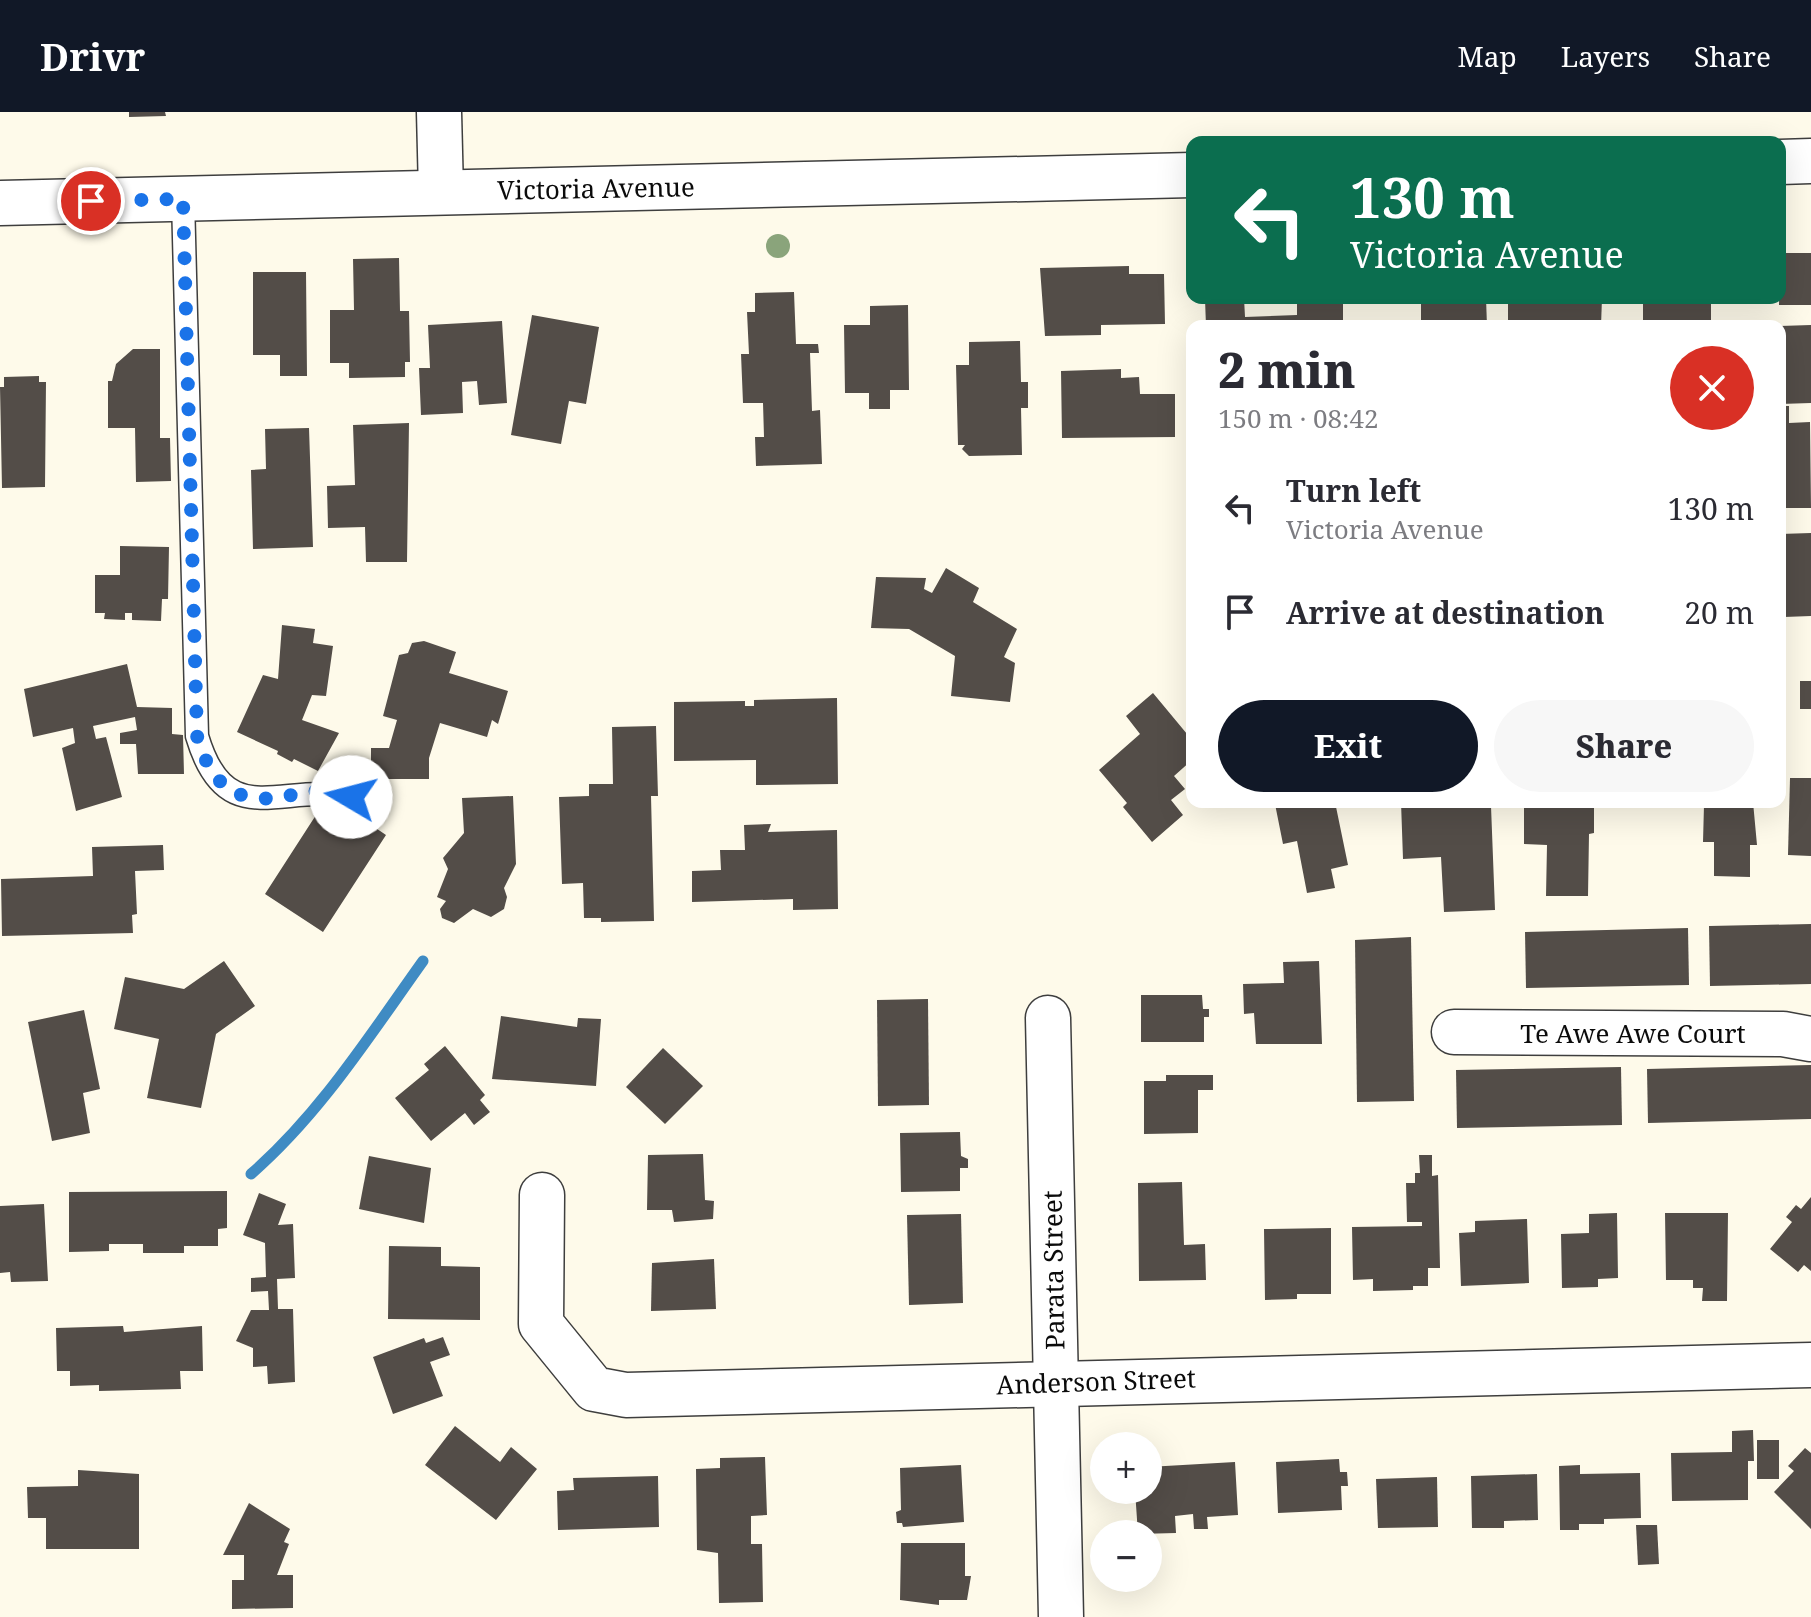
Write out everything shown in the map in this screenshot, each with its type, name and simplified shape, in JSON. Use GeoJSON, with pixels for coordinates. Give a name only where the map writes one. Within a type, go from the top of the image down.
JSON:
{"type":"FeatureCollection","features":[{"type":"Feature","properties":{"kind":"street"},"geometry":{"type":"LineString","coordinates":[[439,112],[441,192]]}},
{"type":"Feature","properties":{"kind":"street"},"geometry":{"type":"LineString","coordinates":[[1786,162],[1811,161]]}},
{"type":"Feature","properties":{"kind":"street","name":"Victoria Avenue"},"geometry":{"type":"LineString","coordinates":[[0,203],[1186,175]]}},
{"type":"Feature","properties":{"kind":"street","name":"Parata Street"},"geometry":{"type":"LineString","coordinates":[[1048,1018],[1061,1617]]}},
{"type":"Feature","properties":{"kind":"street","name":"Te Awe Awe Court"},"geometry":{"type":"LineString","coordinates":[[1454,1032],[1783,1034],[1811,1039]]}},
{"type":"Feature","properties":{"kind":"street","name":"Anderson Street"},"geometry":{"type":"LineString","coordinates":[[542,1195],[541,1324],[594,1389],[626,1395],[1811,1365]]}},
{"type":"Feature","properties":{"kind":"lane"},"geometry":{"type":"LineString","coordinates":[[183,199],[197,736],[204,760],[221,783],[240,796],[254,799],[310,791],[351,797]]}},
{"type":"Feature","properties":{"kind":"building"},"geometry":{"type":"Polygon","coordinates":[[[129,112],[165,112],[166,116],[129,117],[129,112]]]}},
{"type":"Feature","properties":{"kind":"building"},"geometry":{"type":"Polygon","coordinates":[[[1786,253],[1811,253],[1811,305],[1779,305],[1786,304],[1786,253]]]}},
{"type":"Feature","properties":{"kind":"building"},"geometry":{"type":"Polygon","coordinates":[[[399,258],[400,311],[409,311],[410,362],[405,362],[405,377],[349,378],[349,363],[330,363],[330,310],[354,310],[353,259],[399,258]]]}},
{"type":"Feature","properties":{"kind":"building"},"geometry":{"type":"Polygon","coordinates":[[[1129,266],[1129,274],[1164,274],[1165,324],[1101,325],[1101,335],[1045,336],[1040,268],[1129,266]]]}},
{"type":"Feature","properties":{"kind":"building"},"geometry":{"type":"Polygon","coordinates":[[[253,272],[306,272],[307,376],[280,376],[280,355],[253,355],[253,272]]]}},
{"type":"Feature","properties":{"kind":"building"},"geometry":{"type":"Polygon","coordinates":[[[794,292],[796,344],[818,344],[819,353],[810,353],[812,411],[820,410],[822,464],[756,466],[755,437],[764,437],[763,403],[743,403],[741,354],[749,354],[747,312],[755,312],[755,293],[794,292]]]}},
{"type":"Feature","properties":{"kind":"building"},"geometry":{"type":"Polygon","coordinates":[[[1205,304],[1244,304],[1245,317],[1297,315],[1297,304],[1343,304],[1343,320],[1206,320],[1205,304]]]}},
{"type":"Feature","properties":{"kind":"building"},"geometry":{"type":"Polygon","coordinates":[[[1421,304],[1486,304],[1487,320],[1421,320],[1421,304]]]}},
{"type":"Feature","properties":{"kind":"building"},"geometry":{"type":"Polygon","coordinates":[[[1508,304],[1602,304],[1601,320],[1508,320],[1508,304]]]}},
{"type":"Feature","properties":{"kind":"building"},"geometry":{"type":"Polygon","coordinates":[[[1643,304],[1711,304],[1711,320],[1643,320],[1643,304]]]}},
{"type":"Feature","properties":{"kind":"building"},"geometry":{"type":"Polygon","coordinates":[[[908,305],[909,390],[890,390],[890,409],[869,409],[869,393],[845,393],[844,325],[870,325],[870,306],[908,305]]]}},
{"type":"Feature","properties":{"kind":"building"},"geometry":{"type":"Polygon","coordinates":[[[532,315],[599,327],[586,404],[569,401],[561,444],[511,435],[532,315]]]}},
{"type":"Feature","properties":{"kind":"building"},"geometry":{"type":"Polygon","coordinates":[[[502,321],[507,403],[479,405],[477,381],[462,382],[463,413],[421,415],[419,368],[430,368],[428,325],[502,321]]]}},
{"type":"Feature","properties":{"kind":"building"},"geometry":{"type":"Polygon","coordinates":[[[1811,325],[1811,403],[1786,404],[1786,326],[1811,325]]]}},
{"type":"Feature","properties":{"kind":"building"},"geometry":{"type":"Polygon","coordinates":[[[1020,341],[1021,382],[1028,382],[1028,408],[1021,408],[1022,455],[969,456],[962,449],[965,445],[958,445],[956,365],[969,365],[969,342],[1020,341]]]}},
{"type":"Feature","properties":{"kind":"building"},"geometry":{"type":"Polygon","coordinates":[[[133,349],[160,349],[160,438],[170,438],[171,481],[136,482],[135,428],[108,428],[108,381],[112,381],[116,364],[133,349]]]}},
{"type":"Feature","properties":{"kind":"building"},"geometry":{"type":"Polygon","coordinates":[[[1121,369],[1121,378],[1139,377],[1140,394],[1175,394],[1175,437],[1062,438],[1061,371],[1121,369]]]}},
{"type":"Feature","properties":{"kind":"building"},"geometry":{"type":"Polygon","coordinates":[[[39,376],[39,382],[46,382],[45,487],[2,488],[0,387],[4,387],[4,377],[39,376]]]}},
{"type":"Feature","properties":{"kind":"building"},"geometry":{"type":"Polygon","coordinates":[[[1786,406],[1789,406],[1789,423],[1810,422],[1811,508],[1786,508],[1786,406]]]}},
{"type":"Feature","properties":{"kind":"building"},"geometry":{"type":"Polygon","coordinates":[[[409,423],[407,562],[366,562],[365,527],[328,528],[327,486],[355,485],[353,425],[409,423]]]}},
{"type":"Feature","properties":{"kind":"building"},"geometry":{"type":"Polygon","coordinates":[[[309,428],[313,547],[253,549],[251,470],[266,469],[265,429],[309,428]]]}},
{"type":"Feature","properties":{"kind":"building"},"geometry":{"type":"Polygon","coordinates":[[[1811,533],[1811,616],[1786,617],[1786,534],[1811,533]]]}},
{"type":"Feature","properties":{"kind":"building"},"geometry":{"type":"Polygon","coordinates":[[[120,546],[169,547],[168,599],[162,599],[161,621],[132,620],[132,613],[125,613],[125,620],[104,619],[105,613],[95,613],[95,575],[120,575],[120,546]]]}},
{"type":"Feature","properties":{"kind":"building"},"geometry":{"type":"Polygon","coordinates":[[[946,568],[979,588],[973,602],[1017,629],[1004,657],[1015,663],[1010,702],[951,696],[955,656],[909,629],[871,628],[876,577],[926,578],[924,589],[932,593],[946,568]]]}},
{"type":"Feature","properties":{"kind":"building"},"geometry":{"type":"Polygon","coordinates":[[[282,625],[315,629],[313,643],[333,646],[326,696],[312,695],[302,720],[339,733],[318,771],[294,759],[292,762],[277,754],[278,751],[237,732],[263,675],[278,679],[282,625]]]}},
{"type":"Feature","properties":{"kind":"building"},"geometry":{"type":"Polygon","coordinates":[[[424,641],[456,652],[449,673],[508,691],[498,724],[492,720],[487,737],[440,723],[429,758],[429,779],[371,779],[371,748],[389,748],[397,720],[383,716],[399,655],[408,653],[412,643],[424,641]]]}},
{"type":"Feature","properties":{"kind":"building"},"geometry":{"type":"Polygon","coordinates":[[[127,664],[137,707],[172,708],[172,734],[183,735],[184,774],[138,774],[136,744],[120,744],[120,733],[137,730],[135,717],[93,726],[96,739],[106,737],[122,797],[76,811],[62,748],[75,743],[73,728],[33,737],[24,689],[127,664]]]}},
{"type":"Feature","properties":{"kind":"building"},"geometry":{"type":"Polygon","coordinates":[[[1800,681],[1811,681],[1811,709],[1800,709],[1800,681]]]}},
{"type":"Feature","properties":{"kind":"building"},"geometry":{"type":"Polygon","coordinates":[[[1153,693],[1186,733],[1186,765],[1174,776],[1185,789],[1171,800],[1183,815],[1152,842],[1123,807],[1127,803],[1099,770],[1140,734],[1126,716],[1153,693]]]}},
{"type":"Feature","properties":{"kind":"building"},"geometry":{"type":"Polygon","coordinates":[[[837,698],[838,784],[756,785],[756,760],[674,761],[674,702],[745,701],[745,706],[754,706],[754,700],[837,698]]]}},
{"type":"Feature","properties":{"kind":"building"},"geometry":{"type":"Polygon","coordinates":[[[656,726],[658,796],[651,796],[654,921],[601,922],[601,918],[584,918],[583,883],[562,884],[559,797],[589,796],[589,784],[613,784],[612,727],[656,726]]]}},
{"type":"Feature","properties":{"kind":"building"},"geometry":{"type":"Polygon","coordinates":[[[1790,778],[1811,778],[1811,856],[1788,855],[1790,778]]]}},
{"type":"Feature","properties":{"kind":"building"},"geometry":{"type":"Polygon","coordinates":[[[513,796],[516,864],[504,888],[507,897],[504,909],[491,917],[473,909],[454,923],[442,918],[440,909],[446,901],[437,897],[448,869],[443,858],[464,833],[462,798],[513,796]]]}},
{"type":"Feature","properties":{"kind":"building"},"geometry":{"type":"Polygon","coordinates":[[[1276,808],[1336,808],[1348,865],[1331,869],[1335,888],[1307,893],[1297,841],[1283,844],[1276,808]]]}},
{"type":"Feature","properties":{"kind":"building"},"geometry":{"type":"Polygon","coordinates":[[[1401,808],[1491,808],[1495,910],[1444,912],[1441,857],[1403,859],[1401,808]]]}},
{"type":"Feature","properties":{"kind":"building"},"geometry":{"type":"Polygon","coordinates":[[[1524,808],[1594,808],[1594,833],[1589,834],[1588,896],[1546,896],[1547,845],[1524,844],[1524,808]]]}},
{"type":"Feature","properties":{"kind":"building"},"geometry":{"type":"Polygon","coordinates":[[[1704,808],[1754,808],[1757,845],[1750,845],[1750,877],[1714,876],[1714,842],[1703,842],[1704,808]]]}},
{"type":"Feature","properties":{"kind":"building"},"geometry":{"type":"Polygon","coordinates":[[[355,814],[386,835],[323,932],[265,894],[316,815],[343,833],[355,814]]]}},
{"type":"Feature","properties":{"kind":"building"},"geometry":{"type":"Polygon","coordinates":[[[771,824],[768,832],[837,830],[838,909],[793,910],[793,899],[692,902],[692,871],[721,870],[720,850],[745,850],[744,825],[771,824]]]}},
{"type":"Feature","properties":{"kind":"building"},"geometry":{"type":"Polygon","coordinates":[[[163,845],[164,870],[135,871],[137,914],[132,915],[133,933],[2,936],[1,879],[93,876],[92,847],[163,845]]]}},
{"type":"Feature","properties":{"kind":"building"},"geometry":{"type":"Polygon","coordinates":[[[1811,924],[1811,984],[1710,986],[1709,926],[1811,924]]]}},
{"type":"Feature","properties":{"kind":"building"},"geometry":{"type":"Polygon","coordinates":[[[1688,928],[1689,985],[1526,988],[1525,932],[1688,928]]]}},
{"type":"Feature","properties":{"kind":"building"},"geometry":{"type":"Polygon","coordinates":[[[1411,937],[1414,1101],[1357,1102],[1355,940],[1411,937]]]}},
{"type":"Feature","properties":{"kind":"building"},"geometry":{"type":"Polygon","coordinates":[[[224,961],[255,1006],[216,1034],[201,1108],[147,1098],[159,1039],[114,1029],[125,977],[184,989],[224,961]]]}},
{"type":"Feature","properties":{"kind":"building"},"geometry":{"type":"Polygon","coordinates":[[[1319,961],[1322,1044],[1256,1044],[1254,1013],[1244,1014],[1243,984],[1284,983],[1283,962],[1319,961]]]}},
{"type":"Feature","properties":{"kind":"building"},"geometry":{"type":"Polygon","coordinates":[[[1141,995],[1202,995],[1203,1009],[1209,1009],[1209,1017],[1204,1017],[1204,1042],[1141,1042],[1141,995]]]}},
{"type":"Feature","properties":{"kind":"building"},"geometry":{"type":"Polygon","coordinates":[[[928,999],[929,1105],[878,1106],[877,1000],[928,999]]]}},
{"type":"Feature","properties":{"kind":"building"},"geometry":{"type":"Polygon","coordinates":[[[84,1010],[100,1089],[83,1093],[90,1133],[52,1141],[28,1022],[84,1010]]]}},
{"type":"Feature","properties":{"kind":"building"},"geometry":{"type":"Polygon","coordinates":[[[501,1016],[577,1027],[578,1018],[601,1019],[596,1086],[492,1079],[501,1016]]]}},
{"type":"Feature","properties":{"kind":"building"},"geometry":{"type":"Polygon","coordinates":[[[445,1046],[485,1095],[480,1100],[490,1112],[474,1125],[465,1113],[431,1141],[395,1098],[429,1070],[424,1064],[445,1046]]]}},
{"type":"Feature","properties":{"kind":"building"},"geometry":{"type":"Polygon","coordinates":[[[663,1048],[703,1086],[665,1124],[626,1087],[663,1048]]]}},
{"type":"Feature","properties":{"kind":"building"},"geometry":{"type":"Polygon","coordinates":[[[1811,1065],[1811,1119],[1648,1123],[1647,1069],[1811,1065]]]}},
{"type":"Feature","properties":{"kind":"building"},"geometry":{"type":"Polygon","coordinates":[[[1621,1067],[1622,1125],[1457,1128],[1456,1070],[1621,1067]]]}},
{"type":"Feature","properties":{"kind":"building"},"geometry":{"type":"Polygon","coordinates":[[[1166,1075],[1213,1075],[1213,1090],[1198,1090],[1198,1133],[1144,1134],[1144,1081],[1166,1081],[1166,1075]]]}},
{"type":"Feature","properties":{"kind":"building"},"geometry":{"type":"Polygon","coordinates":[[[960,1132],[961,1156],[968,1159],[968,1168],[960,1168],[960,1191],[901,1192],[900,1133],[960,1132]]]}},
{"type":"Feature","properties":{"kind":"building"},"geometry":{"type":"Polygon","coordinates":[[[703,1154],[705,1200],[714,1201],[713,1219],[674,1222],[672,1210],[647,1210],[648,1155],[703,1154]]]}},
{"type":"Feature","properties":{"kind":"building"},"geometry":{"type":"Polygon","coordinates":[[[1419,1155],[1432,1155],[1432,1176],[1438,1175],[1440,1268],[1428,1268],[1428,1286],[1413,1286],[1413,1290],[1373,1291],[1373,1279],[1353,1280],[1352,1227],[1422,1226],[1422,1222],[1407,1222],[1406,1183],[1415,1183],[1415,1173],[1420,1173],[1419,1155]]]}},
{"type":"Feature","properties":{"kind":"building"},"geometry":{"type":"Polygon","coordinates":[[[369,1156],[431,1168],[424,1223],[359,1209],[369,1156]]]}},
{"type":"Feature","properties":{"kind":"building"},"geometry":{"type":"Polygon","coordinates":[[[1182,1182],[1184,1245],[1205,1244],[1206,1280],[1139,1281],[1138,1183],[1182,1182]]]}},
{"type":"Feature","properties":{"kind":"building"},"geometry":{"type":"Polygon","coordinates":[[[227,1191],[227,1228],[218,1229],[218,1246],[184,1246],[184,1253],[143,1253],[143,1244],[109,1244],[109,1251],[69,1252],[69,1192],[227,1191]]]}},
{"type":"Feature","properties":{"kind":"building"},"geometry":{"type":"Polygon","coordinates":[[[259,1193],[286,1204],[278,1225],[293,1224],[295,1278],[277,1279],[278,1309],[293,1309],[295,1382],[268,1384],[267,1366],[253,1367],[253,1348],[236,1341],[251,1310],[269,1310],[268,1291],[251,1292],[251,1278],[266,1277],[265,1243],[243,1235],[259,1193]]]}},
{"type":"Feature","properties":{"kind":"building"},"geometry":{"type":"Polygon","coordinates":[[[1811,1197],[1811,1271],[1804,1265],[1798,1272],[1770,1249],[1792,1222],[1786,1217],[1796,1205],[1801,1209],[1811,1197]]]}},
{"type":"Feature","properties":{"kind":"building"},"geometry":{"type":"Polygon","coordinates":[[[44,1204],[48,1281],[11,1282],[10,1272],[0,1273],[0,1206],[44,1204]]]}},
{"type":"Feature","properties":{"kind":"building"},"geometry":{"type":"Polygon","coordinates":[[[1617,1213],[1618,1278],[1598,1279],[1598,1287],[1562,1288],[1561,1234],[1589,1233],[1589,1214],[1617,1213]]]}},
{"type":"Feature","properties":{"kind":"building"},"geometry":{"type":"Polygon","coordinates":[[[1665,1213],[1728,1213],[1727,1301],[1702,1301],[1703,1288],[1693,1288],[1693,1280],[1666,1280],[1665,1213]]]}},
{"type":"Feature","properties":{"kind":"building"},"geometry":{"type":"Polygon","coordinates":[[[961,1214],[963,1303],[909,1305],[907,1215],[961,1214]]]}},
{"type":"Feature","properties":{"kind":"building"},"geometry":{"type":"Polygon","coordinates":[[[1527,1219],[1529,1283],[1461,1286],[1459,1233],[1475,1232],[1475,1221],[1527,1219]]]}},
{"type":"Feature","properties":{"kind":"building"},"geometry":{"type":"Polygon","coordinates":[[[1331,1228],[1331,1294],[1297,1294],[1297,1299],[1265,1300],[1264,1229],[1331,1228]]]}},
{"type":"Feature","properties":{"kind":"building"},"geometry":{"type":"Polygon","coordinates":[[[389,1246],[441,1247],[441,1266],[480,1267],[480,1320],[388,1319],[389,1246]]]}},
{"type":"Feature","properties":{"kind":"building"},"geometry":{"type":"Polygon","coordinates":[[[714,1259],[716,1309],[651,1311],[652,1263],[714,1259]]]}},
{"type":"Feature","properties":{"kind":"building"},"geometry":{"type":"Polygon","coordinates":[[[123,1326],[124,1332],[202,1326],[203,1371],[180,1371],[181,1389],[99,1391],[99,1385],[70,1386],[70,1371],[57,1371],[56,1328],[123,1326]]]}},
{"type":"Feature","properties":{"kind":"building"},"geometry":{"type":"Polygon","coordinates":[[[443,1337],[450,1355],[430,1362],[443,1396],[393,1414],[373,1357],[424,1338],[426,1343],[443,1337]]]}},
{"type":"Feature","properties":{"kind":"building"},"geometry":{"type":"Polygon","coordinates":[[[455,1426],[500,1462],[511,1447],[537,1469],[496,1520],[425,1465],[455,1426]]]}},
{"type":"Feature","properties":{"kind":"building"},"geometry":{"type":"Polygon","coordinates":[[[1753,1430],[1754,1461],[1748,1461],[1748,1500],[1672,1501],[1671,1453],[1732,1452],[1732,1431],[1753,1430]]]}},
{"type":"Feature","properties":{"kind":"building"},"geometry":{"type":"Polygon","coordinates":[[[1757,1440],[1779,1440],[1779,1479],[1757,1479],[1757,1440]]]}},
{"type":"Feature","properties":{"kind":"building"},"geometry":{"type":"Polygon","coordinates":[[[1805,1448],[1811,1453],[1811,1529],[1774,1492],[1794,1471],[1788,1466],[1805,1448]]]}},
{"type":"Feature","properties":{"kind":"building"},"geometry":{"type":"Polygon","coordinates":[[[765,1457],[767,1515],[751,1516],[751,1544],[762,1544],[763,1602],[719,1603],[718,1553],[697,1550],[696,1469],[720,1468],[720,1458],[765,1457]]]}},
{"type":"Feature","properties":{"kind":"building"},"geometry":{"type":"Polygon","coordinates":[[[1339,1459],[1340,1472],[1347,1472],[1348,1486],[1341,1486],[1342,1510],[1278,1513],[1276,1462],[1339,1459]]]}},
{"type":"Feature","properties":{"kind":"building"},"geometry":{"type":"Polygon","coordinates":[[[1235,1462],[1238,1515],[1207,1517],[1208,1529],[1194,1529],[1193,1514],[1175,1516],[1176,1533],[1162,1533],[1162,1520],[1137,1520],[1136,1504],[1162,1504],[1162,1466],[1235,1462]]]}},
{"type":"Feature","properties":{"kind":"building"},"geometry":{"type":"Polygon","coordinates":[[[961,1465],[964,1522],[903,1527],[902,1523],[897,1523],[896,1512],[901,1510],[900,1468],[961,1465]]]}},
{"type":"Feature","properties":{"kind":"building"},"geometry":{"type":"Polygon","coordinates":[[[1580,1465],[1580,1474],[1640,1473],[1641,1518],[1604,1519],[1604,1524],[1579,1524],[1579,1530],[1560,1530],[1559,1466],[1580,1465]]]}},
{"type":"Feature","properties":{"kind":"building"},"geometry":{"type":"Polygon","coordinates":[[[78,1470],[139,1474],[139,1549],[46,1549],[46,1518],[28,1518],[27,1487],[78,1486],[78,1470]]]}},
{"type":"Feature","properties":{"kind":"building"},"geometry":{"type":"Polygon","coordinates":[[[1537,1474],[1538,1520],[1504,1521],[1504,1528],[1472,1528],[1471,1476],[1537,1474]]]}},
{"type":"Feature","properties":{"kind":"building"},"geometry":{"type":"Polygon","coordinates":[[[658,1476],[659,1527],[558,1530],[557,1491],[574,1490],[573,1478],[658,1476]]]}},
{"type":"Feature","properties":{"kind":"building"},"geometry":{"type":"Polygon","coordinates":[[[1437,1477],[1438,1527],[1378,1528],[1376,1479],[1437,1477]]]}},
{"type":"Feature","properties":{"kind":"building"},"geometry":{"type":"Polygon","coordinates":[[[249,1503],[290,1529],[284,1542],[289,1544],[277,1575],[293,1575],[293,1608],[232,1609],[232,1580],[244,1580],[244,1555],[223,1555],[249,1503]]]}},
{"type":"Feature","properties":{"kind":"building"},"geometry":{"type":"Polygon","coordinates":[[[1636,1525],[1657,1525],[1659,1564],[1638,1565],[1636,1525]]]}},
{"type":"Feature","properties":{"kind":"building"},"geometry":{"type":"Polygon","coordinates":[[[901,1543],[965,1543],[965,1576],[971,1576],[967,1600],[939,1600],[939,1605],[900,1600],[901,1543]]]}},
{"type":"Feature","properties":{"kind":"waterway"},"geometry":{"type":"LineString","coordinates":[[251,1174],[322,1100],[423,961]]}},
{"type":"Feature","properties":{"kind":"route"},"geometry":{"type":"LineString","coordinates":[[91,201],[183,199],[197,736],[204,760],[221,783],[240,796],[254,799],[282,797],[310,791],[351,797]]}}]}
